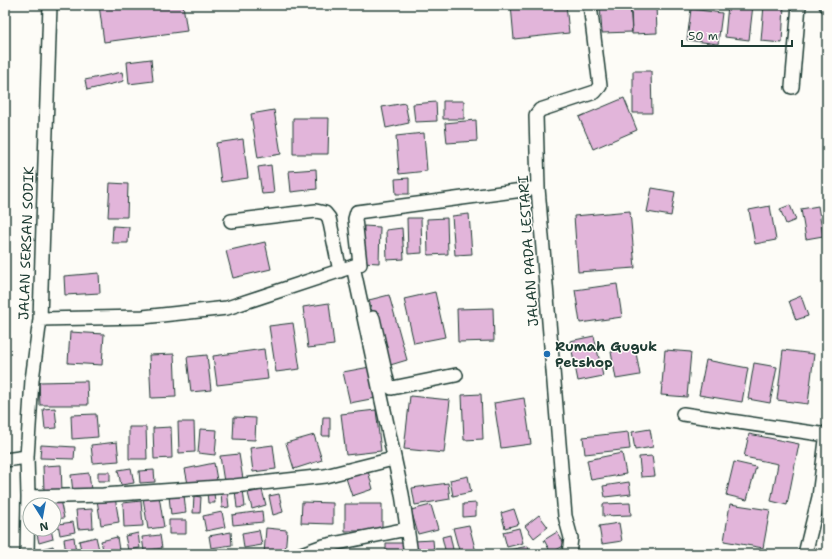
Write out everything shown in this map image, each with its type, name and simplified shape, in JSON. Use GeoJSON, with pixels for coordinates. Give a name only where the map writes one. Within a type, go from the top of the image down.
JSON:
{"type":"FeatureCollection","features":[{"type":"Feature","properties":{"kind":"street","name":"JALAN SERSAN SODIK"},"geometry":{"type":"LineString","coordinates":[[27,554],[27,457],[32,380],[40,319],[50,5]]}},
{"type":"Feature","properties":{"kind":"street","name":"JALAN PADA LESTARI"},"geometry":{"type":"LineString","coordinates":[[569,554],[571,538],[565,516],[538,188],[536,112],[595,92],[600,86],[590,5]]}},
{"type":"Feature","properties":{"kind":"street"},"geometry":{"type":"LineString","coordinates":[[792,87],[799,5]]}},
{"type":"Feature","properties":{"kind":"street"},"geometry":{"type":"LineString","coordinates":[[411,554],[402,494],[393,460],[357,265],[356,212],[538,188]]}},
{"type":"Feature","properties":{"kind":"street"},"geometry":{"type":"LineString","coordinates":[[230,222],[316,211],[325,213],[331,224],[340,271]]}},
{"type":"Feature","properties":{"kind":"street"},"geometry":{"type":"LineString","coordinates":[[40,319],[143,317],[227,308],[357,265]]}},
{"type":"Feature","properties":{"kind":"street"},"geometry":{"type":"LineString","coordinates":[[357,265],[388,385],[395,388],[456,375]]}},
{"type":"Feature","properties":{"kind":"street"},"geometry":{"type":"LineString","coordinates":[[682,414],[827,434],[819,498],[805,554]]}},
{"type":"Feature","properties":{"kind":"street"},"geometry":{"type":"LineString","coordinates":[[5,460],[27,457]]}},
{"type":"Feature","properties":{"kind":"street"},"geometry":{"type":"LineString","coordinates":[[28,496],[102,495],[234,486],[325,476],[393,460]]}},
{"type":"Feature","properties":{"kind":"street"},"geometry":{"type":"LineString","coordinates":[[301,554],[323,546],[407,529]]}},
{"type":"Feature","properties":{"kind":"building"},"geometry":{"type":"Polygon","coordinates":[[[99,5],[183,5],[187,31],[104,42],[99,5]]]}},
{"type":"Feature","properties":{"kind":"building"},"geometry":{"type":"Polygon","coordinates":[[[511,5],[566,5],[569,33],[514,39],[511,5]]]}},
{"type":"Feature","properties":{"kind":"building"},"geometry":{"type":"Polygon","coordinates":[[[630,5],[632,32],[602,33],[600,6],[630,5]]]}},
{"type":"Feature","properties":{"kind":"building"},"geometry":{"type":"Polygon","coordinates":[[[631,5],[656,5],[657,33],[632,34],[631,5]]]}},
{"type":"Feature","properties":{"kind":"building"},"geometry":{"type":"Polygon","coordinates":[[[728,5],[753,5],[749,40],[725,37],[728,5]]]}},
{"type":"Feature","properties":{"kind":"building"},"geometry":{"type":"Polygon","coordinates":[[[764,5],[784,5],[782,43],[761,41],[764,5]]]}},
{"type":"Feature","properties":{"kind":"building"},"geometry":{"type":"Polygon","coordinates":[[[691,9],[722,13],[718,44],[687,40],[691,9]]]}},
{"type":"Feature","properties":{"kind":"building"},"geometry":{"type":"Polygon","coordinates":[[[151,59],[153,81],[129,84],[127,62],[151,59]]]}},
{"type":"Feature","properties":{"kind":"building"},"geometry":{"type":"Polygon","coordinates":[[[633,71],[651,71],[652,113],[633,113],[633,71]]]}},
{"type":"Feature","properties":{"kind":"building"},"geometry":{"type":"Polygon","coordinates":[[[122,72],[124,81],[87,90],[85,80],[122,72]]]}},
{"type":"Feature","properties":{"kind":"building"},"geometry":{"type":"Polygon","coordinates":[[[624,98],[637,130],[593,149],[579,117],[624,98]]]}},
{"type":"Feature","properties":{"kind":"building"},"geometry":{"type":"Polygon","coordinates":[[[443,101],[464,101],[464,119],[443,119],[443,101]]]}},
{"type":"Feature","properties":{"kind":"building"},"geometry":{"type":"Polygon","coordinates":[[[436,102],[437,121],[415,122],[413,104],[436,102]]]}},
{"type":"Feature","properties":{"kind":"building"},"geometry":{"type":"Polygon","coordinates":[[[405,103],[409,123],[386,128],[382,107],[405,103]]]}},
{"type":"Feature","properties":{"kind":"building"},"geometry":{"type":"Polygon","coordinates":[[[274,110],[281,154],[258,158],[251,114],[274,110]]]}},
{"type":"Feature","properties":{"kind":"building"},"geometry":{"type":"Polygon","coordinates":[[[293,118],[329,118],[328,154],[293,154],[293,118]]]}},
{"type":"Feature","properties":{"kind":"building"},"geometry":{"type":"Polygon","coordinates":[[[476,120],[477,141],[447,143],[445,123],[476,120]]]}},
{"type":"Feature","properties":{"kind":"building"},"geometry":{"type":"Polygon","coordinates":[[[424,133],[427,171],[399,174],[396,136],[424,133]]]}},
{"type":"Feature","properties":{"kind":"building"},"geometry":{"type":"Polygon","coordinates":[[[243,139],[248,178],[221,182],[216,143],[243,139]]]}},
{"type":"Feature","properties":{"kind":"building"},"geometry":{"type":"Polygon","coordinates":[[[271,165],[274,193],[262,194],[258,167],[271,165]]]}},
{"type":"Feature","properties":{"kind":"building"},"geometry":{"type":"Polygon","coordinates":[[[316,169],[317,189],[291,192],[289,171],[316,169]]]}},
{"type":"Feature","properties":{"kind":"building"},"geometry":{"type":"Polygon","coordinates":[[[409,178],[409,194],[396,194],[395,179],[409,178]]]}},
{"type":"Feature","properties":{"kind":"building"},"geometry":{"type":"Polygon","coordinates":[[[110,183],[128,184],[127,217],[108,217],[110,183]]]}},
{"type":"Feature","properties":{"kind":"building"},"geometry":{"type":"Polygon","coordinates":[[[652,188],[675,192],[671,216],[647,212],[652,188]]]}},
{"type":"Feature","properties":{"kind":"building"},"geometry":{"type":"Polygon","coordinates":[[[790,205],[796,220],[786,224],[780,209],[790,205]]]}},
{"type":"Feature","properties":{"kind":"building"},"geometry":{"type":"Polygon","coordinates":[[[770,206],[776,240],[755,244],[749,210],[770,206]]]}},
{"type":"Feature","properties":{"kind":"building"},"geometry":{"type":"Polygon","coordinates":[[[818,206],[823,236],[806,239],[801,209],[818,206]]]}},
{"type":"Feature","properties":{"kind":"building"},"geometry":{"type":"Polygon","coordinates":[[[630,211],[635,268],[578,272],[574,216],[630,211]]]}},
{"type":"Feature","properties":{"kind":"building"},"geometry":{"type":"Polygon","coordinates":[[[469,214],[472,254],[455,255],[452,216],[469,214]]]}},
{"type":"Feature","properties":{"kind":"building"},"geometry":{"type":"Polygon","coordinates":[[[407,218],[421,218],[422,253],[408,254],[407,218]]]}},
{"type":"Feature","properties":{"kind":"building"},"geometry":{"type":"Polygon","coordinates":[[[447,218],[448,254],[428,255],[427,219],[447,218]]]}},
{"type":"Feature","properties":{"kind":"building"},"geometry":{"type":"Polygon","coordinates":[[[113,226],[129,227],[128,243],[112,243],[113,226]]]}},
{"type":"Feature","properties":{"kind":"building"},"geometry":{"type":"Polygon","coordinates":[[[364,226],[380,227],[379,263],[362,262],[364,226]]]}},
{"type":"Feature","properties":{"kind":"building"},"geometry":{"type":"Polygon","coordinates":[[[402,228],[404,259],[387,260],[386,230],[402,228]]]}},
{"type":"Feature","properties":{"kind":"building"},"geometry":{"type":"Polygon","coordinates":[[[265,242],[271,269],[233,278],[226,251],[265,242]]]}},
{"type":"Feature","properties":{"kind":"building"},"geometry":{"type":"Polygon","coordinates":[[[99,273],[100,293],[65,295],[64,276],[99,273]]]}},
{"type":"Feature","properties":{"kind":"building"},"geometry":{"type":"Polygon","coordinates":[[[617,284],[622,317],[580,323],[575,290],[617,284]]]}},
{"type":"Feature","properties":{"kind":"building"},"geometry":{"type":"Polygon","coordinates":[[[435,292],[445,337],[414,343],[404,299],[435,292]]]}},
{"type":"Feature","properties":{"kind":"building"},"geometry":{"type":"Polygon","coordinates":[[[389,295],[407,360],[387,366],[369,300],[389,295]]]}},
{"type":"Feature","properties":{"kind":"building"},"geometry":{"type":"Polygon","coordinates":[[[801,296],[808,316],[796,320],[789,301],[801,296]]]}},
{"type":"Feature","properties":{"kind":"building"},"geometry":{"type":"Polygon","coordinates":[[[329,303],[334,345],[308,348],[303,307],[329,303]]]}},
{"type":"Feature","properties":{"kind":"building"},"geometry":{"type":"Polygon","coordinates":[[[493,308],[494,341],[458,342],[457,309],[493,308]]]}},
{"type":"Feature","properties":{"kind":"building"},"geometry":{"type":"Polygon","coordinates":[[[293,323],[300,369],[276,372],[269,326],[293,323]]]}},
{"type":"Feature","properties":{"kind":"building"},"geometry":{"type":"Polygon","coordinates":[[[70,332],[104,334],[102,365],[68,363],[70,332]]]}},
{"type":"Feature","properties":{"kind":"building"},"geometry":{"type":"Polygon","coordinates":[[[594,336],[603,376],[578,381],[570,341],[594,336]]]}},
{"type":"Feature","properties":{"kind":"building"},"geometry":{"type":"Polygon","coordinates":[[[635,347],[640,375],[616,379],[611,352],[635,347]]]}},
{"type":"Feature","properties":{"kind":"building"},"geometry":{"type":"Polygon","coordinates":[[[264,349],[268,379],[217,385],[213,356],[264,349]]]}},
{"type":"Feature","properties":{"kind":"building"},"geometry":{"type":"Polygon","coordinates":[[[665,350],[691,352],[687,397],[661,395],[665,350]]]}},
{"type":"Feature","properties":{"kind":"building"},"geometry":{"type":"Polygon","coordinates":[[[783,350],[814,354],[808,404],[777,400],[783,350]]]}},
{"type":"Feature","properties":{"kind":"building"},"geometry":{"type":"Polygon","coordinates":[[[174,354],[176,397],[151,398],[149,355],[174,354]]]}},
{"type":"Feature","properties":{"kind":"building"},"geometry":{"type":"Polygon","coordinates":[[[207,355],[211,390],[191,392],[187,357],[207,355]]]}},
{"type":"Feature","properties":{"kind":"building"},"geometry":{"type":"Polygon","coordinates":[[[706,360],[748,368],[742,402],[699,395],[706,360]]]}},
{"type":"Feature","properties":{"kind":"building"},"geometry":{"type":"Polygon","coordinates":[[[754,363],[777,367],[770,403],[748,399],[754,363]]]}},
{"type":"Feature","properties":{"kind":"building"},"geometry":{"type":"Polygon","coordinates":[[[370,367],[376,398],[350,403],[343,372],[370,367]]]}},
{"type":"Feature","properties":{"kind":"building"},"geometry":{"type":"Polygon","coordinates":[[[87,381],[88,405],[40,405],[39,382],[87,381]]]}},
{"type":"Feature","properties":{"kind":"building"},"geometry":{"type":"Polygon","coordinates":[[[481,394],[483,439],[464,440],[462,395],[481,394]]]}},
{"type":"Feature","properties":{"kind":"building"},"geometry":{"type":"Polygon","coordinates":[[[410,396],[450,400],[444,453],[404,449],[410,396]]]}},
{"type":"Feature","properties":{"kind":"building"},"geometry":{"type":"Polygon","coordinates":[[[524,398],[531,444],[501,448],[494,403],[524,398]]]}},
{"type":"Feature","properties":{"kind":"building"},"geometry":{"type":"Polygon","coordinates":[[[55,408],[57,428],[45,429],[43,409],[55,408]]]}},
{"type":"Feature","properties":{"kind":"building"},"geometry":{"type":"Polygon","coordinates":[[[376,410],[381,451],[346,455],[341,414],[376,410]]]}},
{"type":"Feature","properties":{"kind":"building"},"geometry":{"type":"Polygon","coordinates":[[[96,414],[98,437],[72,439],[71,415],[96,414]]]}},
{"type":"Feature","properties":{"kind":"building"},"geometry":{"type":"Polygon","coordinates":[[[234,417],[256,418],[255,440],[233,439],[234,417]]]}},
{"type":"Feature","properties":{"kind":"building"},"geometry":{"type":"Polygon","coordinates":[[[323,417],[330,417],[330,436],[322,436],[323,417]]]}},
{"type":"Feature","properties":{"kind":"building"},"geometry":{"type":"Polygon","coordinates":[[[178,422],[194,422],[195,452],[179,453],[178,422]]]}},
{"type":"Feature","properties":{"kind":"building"},"geometry":{"type":"Polygon","coordinates":[[[129,427],[146,427],[147,459],[129,459],[129,427]]]}},
{"type":"Feature","properties":{"kind":"building"},"geometry":{"type":"Polygon","coordinates":[[[171,427],[172,458],[154,459],[153,428],[171,427]]]}},
{"type":"Feature","properties":{"kind":"building"},"geometry":{"type":"Polygon","coordinates":[[[200,429],[217,430],[215,455],[198,453],[200,429]]]}},
{"type":"Feature","properties":{"kind":"building"},"geometry":{"type":"Polygon","coordinates":[[[650,429],[653,447],[635,450],[632,432],[650,429]]]}},
{"type":"Feature","properties":{"kind":"building"},"geometry":{"type":"Polygon","coordinates":[[[628,432],[630,449],[585,454],[583,437],[628,432]]]}},
{"type":"Feature","properties":{"kind":"building"},"geometry":{"type":"Polygon","coordinates":[[[749,434],[799,444],[787,505],[771,501],[778,464],[744,457],[749,434]]]}},
{"type":"Feature","properties":{"kind":"building"},"geometry":{"type":"Polygon","coordinates":[[[314,435],[322,460],[294,469],[286,443],[314,435]]]}},
{"type":"Feature","properties":{"kind":"building"},"geometry":{"type":"Polygon","coordinates":[[[117,442],[119,461],[93,463],[91,445],[117,442]]]}},
{"type":"Feature","properties":{"kind":"building"},"geometry":{"type":"Polygon","coordinates":[[[41,445],[75,447],[74,459],[40,458],[41,445]]]}},
{"type":"Feature","properties":{"kind":"building"},"geometry":{"type":"Polygon","coordinates":[[[273,445],[276,469],[253,472],[250,448],[273,445]]]}},
{"type":"Feature","properties":{"kind":"building"},"geometry":{"type":"Polygon","coordinates":[[[622,453],[626,474],[591,480],[587,460],[622,453]]]}},
{"type":"Feature","properties":{"kind":"building"},"geometry":{"type":"Polygon","coordinates":[[[239,454],[243,479],[224,482],[220,456],[239,454]]]}},
{"type":"Feature","properties":{"kind":"building"},"geometry":{"type":"Polygon","coordinates":[[[652,456],[655,476],[641,477],[639,457],[652,456]]]}},
{"type":"Feature","properties":{"kind":"building"},"geometry":{"type":"Polygon","coordinates":[[[734,462],[756,467],[747,500],[726,495],[734,462]]]}},
{"type":"Feature","properties":{"kind":"building"},"geometry":{"type":"Polygon","coordinates":[[[214,463],[217,480],[188,484],[185,469],[214,463]]]}},
{"type":"Feature","properties":{"kind":"building"},"geometry":{"type":"Polygon","coordinates":[[[61,465],[62,491],[44,491],[43,466],[61,465]]]}},
{"type":"Feature","properties":{"kind":"building"},"geometry":{"type":"Polygon","coordinates":[[[131,468],[134,483],[121,485],[118,470],[131,468]]]}},
{"type":"Feature","properties":{"kind":"building"},"geometry":{"type":"Polygon","coordinates":[[[154,470],[155,482],[140,483],[139,471],[154,470]]]}},
{"type":"Feature","properties":{"kind":"building"},"geometry":{"type":"Polygon","coordinates":[[[368,471],[373,489],[352,496],[346,478],[368,471]]]}},
{"type":"Feature","properties":{"kind":"building"},"geometry":{"type":"Polygon","coordinates":[[[98,472],[110,472],[110,481],[98,481],[98,472]]]}},
{"type":"Feature","properties":{"kind":"building"},"geometry":{"type":"Polygon","coordinates":[[[89,473],[91,490],[73,492],[71,475],[89,473]]]}},
{"type":"Feature","properties":{"kind":"building"},"geometry":{"type":"Polygon","coordinates":[[[468,476],[471,492],[453,496],[450,480],[468,476]]]}},
{"type":"Feature","properties":{"kind":"building"},"geometry":{"type":"Polygon","coordinates":[[[629,482],[631,494],[605,497],[603,486],[629,482]]]}},
{"type":"Feature","properties":{"kind":"building"},"geometry":{"type":"Polygon","coordinates":[[[448,483],[450,499],[415,505],[412,488],[448,483]]]}},
{"type":"Feature","properties":{"kind":"building"},"geometry":{"type":"Polygon","coordinates":[[[221,489],[227,489],[229,507],[222,508],[221,489]]]}},
{"type":"Feature","properties":{"kind":"building"},"geometry":{"type":"Polygon","coordinates":[[[243,489],[245,507],[237,508],[235,490],[243,489]]]}},
{"type":"Feature","properties":{"kind":"building"},"geometry":{"type":"Polygon","coordinates":[[[262,490],[266,505],[252,509],[248,493],[262,490]]]}},
{"type":"Feature","properties":{"kind":"building"},"geometry":{"type":"Polygon","coordinates":[[[207,492],[214,492],[215,503],[208,503],[207,492]]]}},
{"type":"Feature","properties":{"kind":"building"},"geometry":{"type":"Polygon","coordinates":[[[279,494],[283,512],[273,515],[269,496],[279,494]]]}},
{"type":"Feature","properties":{"kind":"building"},"geometry":{"type":"Polygon","coordinates":[[[184,495],[186,513],[171,515],[169,496],[184,495]]]}},
{"type":"Feature","properties":{"kind":"building"},"geometry":{"type":"Polygon","coordinates":[[[159,496],[164,527],[148,529],[143,498],[159,496]]]}},
{"type":"Feature","properties":{"kind":"building"},"geometry":{"type":"Polygon","coordinates":[[[194,496],[201,497],[200,513],[193,513],[194,496]]]}},
{"type":"Feature","properties":{"kind":"building"},"geometry":{"type":"Polygon","coordinates":[[[115,497],[119,522],[101,525],[97,500],[115,497]]]}},
{"type":"Feature","properties":{"kind":"building"},"geometry":{"type":"Polygon","coordinates":[[[141,501],[143,526],[124,527],[123,503],[141,501]]]}},
{"type":"Feature","properties":{"kind":"building"},"geometry":{"type":"Polygon","coordinates":[[[302,502],[333,503],[333,524],[301,523],[302,502]]]}},
{"type":"Feature","properties":{"kind":"building"},"geometry":{"type":"Polygon","coordinates":[[[476,503],[476,516],[463,517],[463,504],[476,503]]]}},
{"type":"Feature","properties":{"kind":"building"},"geometry":{"type":"Polygon","coordinates":[[[630,503],[631,515],[603,516],[603,504],[630,503]]]}},
{"type":"Feature","properties":{"kind":"building"},"geometry":{"type":"Polygon","coordinates":[[[345,504],[382,504],[382,531],[345,531],[345,504]]]}},
{"type":"Feature","properties":{"kind":"building"},"geometry":{"type":"Polygon","coordinates":[[[730,504],[770,510],[763,548],[724,541],[730,504]]]}},
{"type":"Feature","properties":{"kind":"building"},"geometry":{"type":"Polygon","coordinates":[[[431,505],[438,529],[418,534],[411,510],[431,505]]]}},
{"type":"Feature","properties":{"kind":"building"},"geometry":{"type":"Polygon","coordinates":[[[92,509],[93,528],[78,529],[76,510],[92,509]]]}},
{"type":"Feature","properties":{"kind":"building"},"geometry":{"type":"Polygon","coordinates":[[[514,509],[519,524],[505,528],[501,513],[514,509]]]}},
{"type":"Feature","properties":{"kind":"building"},"geometry":{"type":"Polygon","coordinates":[[[262,511],[263,522],[233,525],[232,515],[262,511]]]}},
{"type":"Feature","properties":{"kind":"building"},"geometry":{"type":"Polygon","coordinates":[[[222,512],[225,527],[206,531],[203,516],[222,512]]]}},
{"type":"Feature","properties":{"kind":"building"},"geometry":{"type":"Polygon","coordinates":[[[539,515],[548,527],[534,538],[525,526],[539,515]]]}},
{"type":"Feature","properties":{"kind":"building"},"geometry":{"type":"Polygon","coordinates":[[[169,520],[186,520],[186,534],[169,534],[169,520]]]}},
{"type":"Feature","properties":{"kind":"building"},"geometry":{"type":"Polygon","coordinates":[[[73,522],[75,532],[62,535],[62,523],[73,522]]]}},
{"type":"Feature","properties":{"kind":"building"},"geometry":{"type":"Polygon","coordinates":[[[619,523],[622,541],[602,544],[599,526],[619,523]]]}},
{"type":"Feature","properties":{"kind":"building"},"geometry":{"type":"Polygon","coordinates":[[[469,525],[476,552],[460,554],[453,528],[469,525]]]}},
{"type":"Feature","properties":{"kind":"building"},"geometry":{"type":"Polygon","coordinates":[[[266,528],[287,530],[285,554],[264,554],[266,528]]]}},
{"type":"Feature","properties":{"kind":"building"},"geometry":{"type":"Polygon","coordinates":[[[519,528],[523,543],[507,547],[503,532],[519,528]]]}},
{"type":"Feature","properties":{"kind":"building"},"geometry":{"type":"Polygon","coordinates":[[[259,530],[262,545],[244,548],[242,533],[259,530]]]}},
{"type":"Feature","properties":{"kind":"building"},"geometry":{"type":"Polygon","coordinates":[[[231,532],[232,545],[211,548],[209,536],[231,532]]]}},
{"type":"Feature","properties":{"kind":"building"},"geometry":{"type":"Polygon","coordinates":[[[557,532],[565,545],[551,553],[544,540],[557,532]]]}},
{"type":"Feature","properties":{"kind":"building"},"geometry":{"type":"Polygon","coordinates":[[[138,533],[140,548],[128,550],[125,536],[138,533]]]}},
{"type":"Feature","properties":{"kind":"building"},"geometry":{"type":"Polygon","coordinates":[[[160,535],[162,548],[144,551],[142,537],[160,535]]]}},
{"type":"Feature","properties":{"kind":"building"},"geometry":{"type":"Polygon","coordinates":[[[450,535],[454,554],[446,554],[442,537],[450,535]]]}},
{"type":"Feature","properties":{"kind":"building"},"geometry":{"type":"Polygon","coordinates":[[[38,537],[53,537],[53,539],[39,543],[38,537]]]}},
{"type":"Feature","properties":{"kind":"building"},"geometry":{"type":"Polygon","coordinates":[[[74,537],[76,554],[66,554],[64,539],[74,537]]]}},
{"type":"Feature","properties":{"kind":"building"},"geometry":{"type":"Polygon","coordinates":[[[96,537],[100,554],[82,554],[79,541],[96,537]]]}},
{"type":"Feature","properties":{"kind":"building"},"geometry":{"type":"Polygon","coordinates":[[[117,537],[119,550],[104,554],[101,541],[117,537]]]}},
{"type":"Feature","properties":{"kind":"building"},"geometry":{"type":"Polygon","coordinates":[[[433,540],[434,551],[414,552],[414,541],[433,540]]]}},
{"type":"Feature","properties":{"kind":"building"},"geometry":{"type":"Polygon","coordinates":[[[386,543],[404,543],[404,554],[386,554],[386,543]]]}},
{"type":"Feature","properties":{"kind":"building"},"geometry":{"type":"Polygon","coordinates":[[[53,546],[55,554],[35,554],[34,551],[53,546]]]}},
{"type":"Feature","properties":{"kind":"building"},"geometry":{"type":"Polygon","coordinates":[[[528,546],[530,554],[510,554],[509,550],[528,546]]]}},
{"type":"Feature","properties":{"kind":"building"},"geometry":{"type":"Polygon","coordinates":[[[227,550],[228,554],[211,554],[227,550]]]}},
{"type":"Feature","properties":{"kind":"building"},"geometry":{"type":"Polygon","coordinates":[[[604,551],[621,552],[621,554],[604,554],[604,551]]]}},
{"type":"Feature","properties":{"kind":"place","name":"Rumah Guguk Petshop"},"geometry":{"type":"Point","coordinates":[547,354]}}]}
